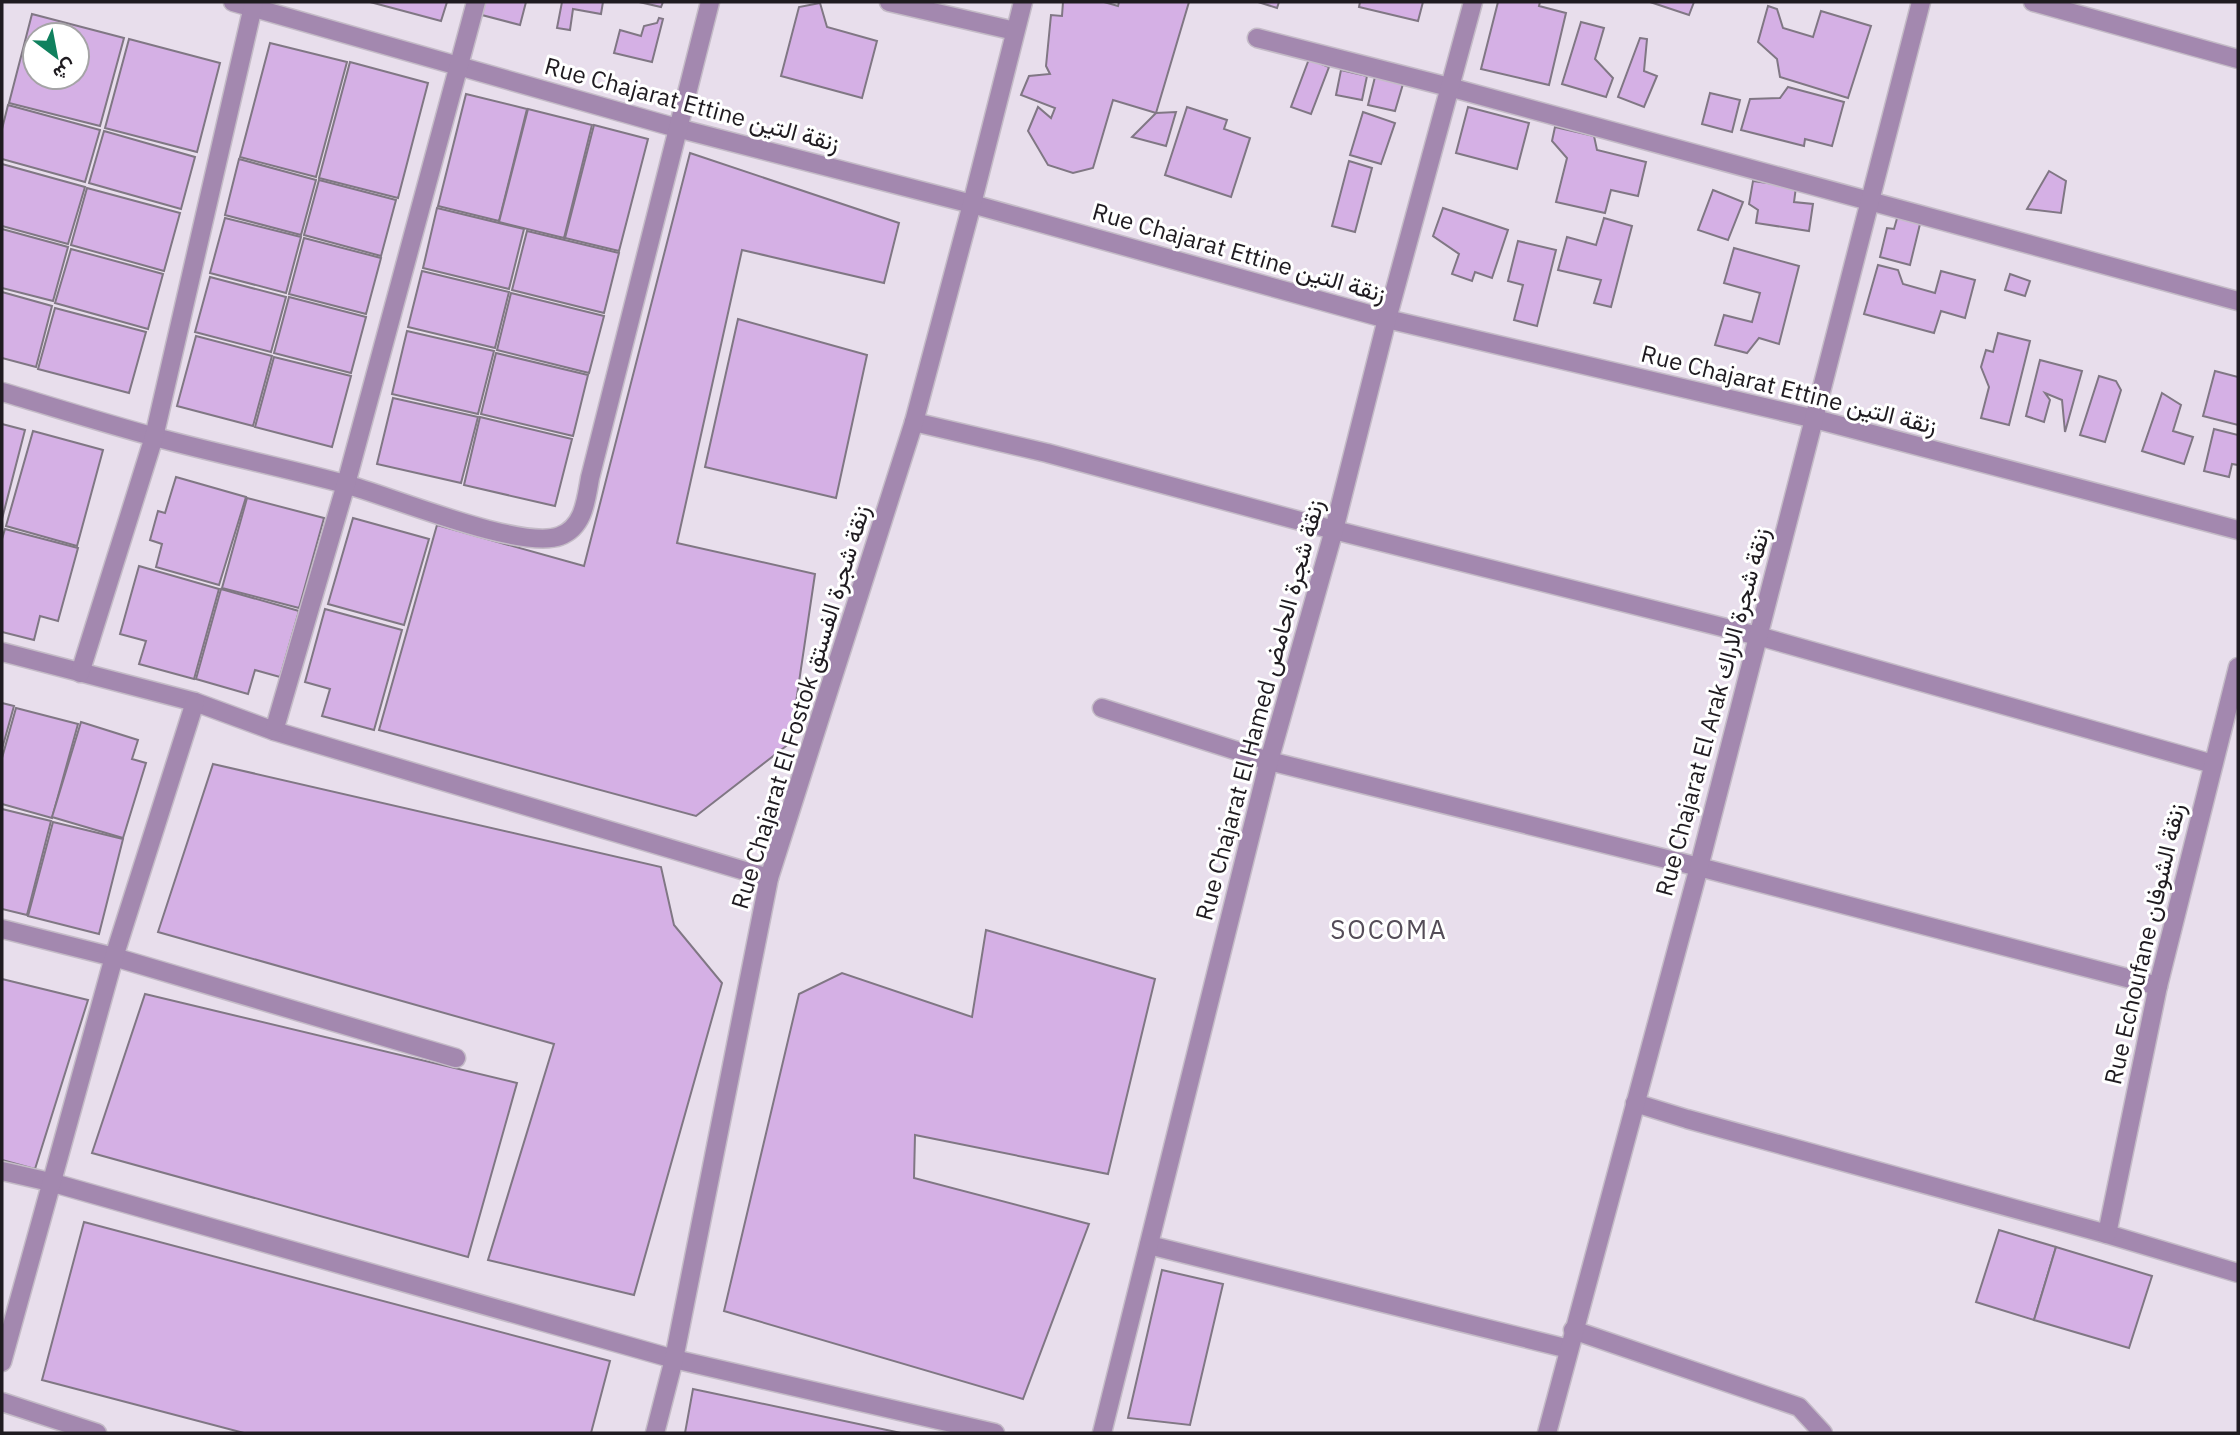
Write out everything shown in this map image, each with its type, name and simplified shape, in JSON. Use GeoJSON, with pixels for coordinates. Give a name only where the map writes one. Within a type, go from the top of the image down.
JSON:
{"type":"FeatureCollection","features":[{"type":"Feature","properties":{"kind":"street","name":"Rue Chajarat Ettine زنقة التين"},"geometry":{"type":"LineString","coordinates":[[233,2],[253,4],[458,67],[677,128],[972,204],[1387,319],[1815,419],[2238,530]]}},
{"type":"Feature","properties":{"kind":"street"},"geometry":{"type":"LineString","coordinates":[[274,731],[346,484],[476,2]]}},
{"type":"Feature","properties":{"kind":"street"},"geometry":{"type":"LineString","coordinates":[[2,392],[154,437],[346,484],[507,535],[536,539],[559,537],[575,527],[584,510],[710,2]]}},
{"type":"Feature","properties":{"kind":"street"},"geometry":{"type":"LineString","coordinates":[[889,2],[1015,31]]}},
{"type":"Feature","properties":{"kind":"street","name":"Rue Chajarat El Fostok زنقة شجرة الفستق"},"geometry":{"type":"LineString","coordinates":[[654,1433],[674,1359],[769,878],[914,422],[1023,2]]}},
{"type":"Feature","properties":{"kind":"street","name":"Rue Chajarat El Hamed زنقة شجرة الحامض"},"geometry":{"type":"LineString","coordinates":[[1102,1433],[1269,761],[1334,530],[1387,319],[1473,2]]}},
{"type":"Feature","properties":{"kind":"street","name":"Rue Chajarat El Arak زنقة شجرة الاراك"},"geometry":{"type":"LineString","coordinates":[[1547,1433],[1699,867],[1921,2]]}},
{"type":"Feature","properties":{"kind":"street"},"geometry":{"type":"LineString","coordinates":[[2033,2],[2238,59]]}},
{"type":"Feature","properties":{"kind":"street"},"geometry":{"type":"LineString","coordinates":[[80,673],[154,437],[253,4]]}},
{"type":"Feature","properties":{"kind":"street"},"geometry":{"type":"LineString","coordinates":[[1257,38],[1449,87],[2238,301]]}},
{"type":"Feature","properties":{"kind":"street"},"geometry":{"type":"LineString","coordinates":[[914,422],[1047,453],[1334,530],[1758,636],[2213,764]]}},
{"type":"Feature","properties":{"kind":"street"},"geometry":{"type":"LineString","coordinates":[[2,652],[195,702],[274,731],[769,878]]}},
{"type":"Feature","properties":{"kind":"street","name":"Rue Echoufane زنقة الشوفان"},"geometry":{"type":"LineString","coordinates":[[2107,1234],[2158,986],[2238,667]]}},
{"type":"Feature","properties":{"kind":"street"},"geometry":{"type":"LineString","coordinates":[[2,1362],[114,957],[195,702]]}},
{"type":"Feature","properties":{"kind":"street"},"geometry":{"type":"LineString","coordinates":[[1102,708],[1269,761],[1699,867],[2158,986]]}},
{"type":"Feature","properties":{"kind":"street"},"geometry":{"type":"LineString","coordinates":[[2,929],[114,957],[456,1058]]}},
{"type":"Feature","properties":{"kind":"street"},"geometry":{"type":"LineString","coordinates":[[1635,1103],[2238,1273]]}},
{"type":"Feature","properties":{"kind":"street"},"geometry":{"type":"LineString","coordinates":[[2,1171],[50,1182],[674,1359],[995,1433]]}},
{"type":"Feature","properties":{"kind":"street"},"geometry":{"type":"LineString","coordinates":[[1149,1245],[1569,1349]]}},
{"type":"Feature","properties":{"kind":"street"},"geometry":{"type":"LineString","coordinates":[[1573,1330],[1799,1407],[1823,1433]]}},
{"type":"Feature","properties":{"kind":"street"},"geometry":{"type":"LineString","coordinates":[[2,1402],[97,1433]]}},
{"type":"Feature","properties":{"kind":"building"},"geometry":{"type":"Polygon","coordinates":[[[370,2],[447,2],[441,21],[370,2]]]}},
{"type":"Feature","properties":{"kind":"building"},"geometry":{"type":"Polygon","coordinates":[[[482,2],[526,2],[520,25],[478,14],[482,2]]]}},
{"type":"Feature","properties":{"kind":"building"},"geometry":{"type":"Polygon","coordinates":[[[562,2],[603,2],[601,14],[573,9],[570,30],[557,28],[562,2]]]}},
{"type":"Feature","properties":{"kind":"building"},"geometry":{"type":"Polygon","coordinates":[[[639,2],[663,2],[661,7],[639,2]]]}},
{"type":"Feature","properties":{"kind":"building"},"geometry":{"type":"Polygon","coordinates":[[[1063,2],[1104,2],[1118,6],[1119,2],[1189,2],[1156,113],[1113,100],[1093,168],[1073,173],[1048,165],[1028,131],[1038,107],[1051,118],[1055,108],[1021,95],[1029,76],[1050,74],[1046,66],[1051,15],[1062,16],[1063,2]]]}},
{"type":"Feature","properties":{"kind":"building"},"geometry":{"type":"Polygon","coordinates":[[[1258,2],[1279,2],[1277,8],[1258,2]]]}},
{"type":"Feature","properties":{"kind":"building"},"geometry":{"type":"Polygon","coordinates":[[[1360,2],[1423,2],[1418,21],[1359,7],[1360,2]]]}},
{"type":"Feature","properties":{"kind":"building"},"geometry":{"type":"Polygon","coordinates":[[[1498,2],[1540,2],[1539,6],[1566,13],[1549,85],[1481,69],[1498,2]]]}},
{"type":"Feature","properties":{"kind":"building"},"geometry":{"type":"Polygon","coordinates":[[[1650,2],[1694,2],[1689,15],[1650,2]]]}},
{"type":"Feature","properties":{"kind":"building"},"geometry":{"type":"Polygon","coordinates":[[[820,3],[827,27],[877,41],[862,98],[781,76],[799,7],[820,3]]]}},
{"type":"Feature","properties":{"kind":"building"},"geometry":{"type":"Polygon","coordinates":[[[1768,6],[1777,9],[1783,28],[1813,37],[1821,11],[1871,26],[1848,98],[1780,77],[1777,59],[1758,42],[1768,6]]]}},
{"type":"Feature","properties":{"kind":"building"},"geometry":{"type":"Polygon","coordinates":[[[32,14],[59,21],[30,21],[32,14]]]}},
{"type":"Feature","properties":{"kind":"building"},"geometry":{"type":"Polygon","coordinates":[[[659,18],[663,19],[652,62],[614,53],[620,30],[641,36],[644,26],[657,23],[659,18]]]}},
{"type":"Feature","properties":{"kind":"building"},"geometry":{"type":"Polygon","coordinates":[[[1581,22],[1604,28],[1595,59],[1613,78],[1606,97],[1562,84],[1581,22]]]}},
{"type":"Feature","properties":{"kind":"building"},"geometry":{"type":"Polygon","coordinates":[[[91,29],[124,38],[100,126],[9,103],[21,57],[21,91],[91,91],[91,29]]]}},
{"type":"Feature","properties":{"kind":"building"},"geometry":{"type":"Polygon","coordinates":[[[1640,38],[1647,39],[1644,71],[1657,76],[1644,107],[1618,97],[1640,38]]]}},
{"type":"Feature","properties":{"kind":"building"},"geometry":{"type":"Polygon","coordinates":[[[129,39],[220,63],[197,152],[105,128],[129,39]]]}},
{"type":"Feature","properties":{"kind":"building"},"geometry":{"type":"Polygon","coordinates":[[[270,43],[347,62],[316,177],[240,157],[270,43]]]}},
{"type":"Feature","properties":{"kind":"building"},"geometry":{"type":"Polygon","coordinates":[[[1309,59],[1329,67],[1311,114],[1291,107],[1309,59]]]}},
{"type":"Feature","properties":{"kind":"building"},"geometry":{"type":"Polygon","coordinates":[[[350,62],[428,83],[398,198],[319,178],[350,62]]]}},
{"type":"Feature","properties":{"kind":"building"},"geometry":{"type":"Polygon","coordinates":[[[1341,70],[1367,76],[1362,100],[1336,95],[1341,70]]]}},
{"type":"Feature","properties":{"kind":"building"},"geometry":{"type":"Polygon","coordinates":[[[1375,77],[1403,84],[1395,111],[1368,105],[1375,77]]]}},
{"type":"Feature","properties":{"kind":"building"},"geometry":{"type":"Polygon","coordinates":[[[1788,87],[1844,102],[1832,146],[1805,139],[1804,146],[1741,130],[1750,99],[1780,98],[1788,87]]]}},
{"type":"Feature","properties":{"kind":"building"},"geometry":{"type":"Polygon","coordinates":[[[1710,93],[1740,100],[1732,132],[1702,124],[1710,93]]]}},
{"type":"Feature","properties":{"kind":"building"},"geometry":{"type":"Polygon","coordinates":[[[466,94],[527,109],[499,221],[438,206],[466,94]]]}},
{"type":"Feature","properties":{"kind":"building"},"geometry":{"type":"Polygon","coordinates":[[[8,105],[100,130],[85,182],[2,159],[2,129],[8,105]]]}},
{"type":"Feature","properties":{"kind":"building"},"geometry":{"type":"Polygon","coordinates":[[[1187,107],[1227,120],[1224,129],[1250,138],[1231,197],[1165,175],[1187,107]]]}},
{"type":"Feature","properties":{"kind":"building"},"geometry":{"type":"Polygon","coordinates":[[[1468,107],[1529,123],[1517,169],[1456,153],[1468,107]]]}},
{"type":"Feature","properties":{"kind":"building"},"geometry":{"type":"Polygon","coordinates":[[[528,109],[592,125],[564,238],[499,222],[528,109]]]}},
{"type":"Feature","properties":{"kind":"building"},"geometry":{"type":"Polygon","coordinates":[[[1176,112],[1166,146],[1132,137],[1156,113],[1176,112]]]}},
{"type":"Feature","properties":{"kind":"building"},"geometry":{"type":"Polygon","coordinates":[[[1363,112],[1395,123],[1381,164],[1350,155],[1363,112]]]}},
{"type":"Feature","properties":{"kind":"building"},"geometry":{"type":"Polygon","coordinates":[[[594,125],[648,139],[619,251],[565,238],[594,125]]]}},
{"type":"Feature","properties":{"kind":"building"},"geometry":{"type":"Polygon","coordinates":[[[1555,127],[1594,136],[1597,150],[1646,162],[1638,196],[1611,190],[1605,213],[1556,202],[1567,158],[1552,141],[1555,127]]]}},
{"type":"Feature","properties":{"kind":"building"},"geometry":{"type":"Polygon","coordinates":[[[104,131],[195,157],[181,209],[89,183],[104,131]]]}},
{"type":"Feature","properties":{"kind":"building"},"geometry":{"type":"Polygon","coordinates":[[[690,153],[899,223],[884,283],[742,250],[677,543],[815,574],[790,743],[696,816],[379,730],[437,525],[584,566],[690,153]]]}},
{"type":"Feature","properties":{"kind":"building"},"geometry":{"type":"Polygon","coordinates":[[[239,159],[316,180],[301,235],[225,215],[239,159]]]}},
{"type":"Feature","properties":{"kind":"building"},"geometry":{"type":"Polygon","coordinates":[[[1349,161],[1372,168],[1355,232],[1332,226],[1349,161]]]}},
{"type":"Feature","properties":{"kind":"building"},"geometry":{"type":"Polygon","coordinates":[[[2,164],[85,187],[68,244],[2,226],[2,164]]]}},
{"type":"Feature","properties":{"kind":"building"},"geometry":{"type":"Polygon","coordinates":[[[2049,171],[2066,181],[2061,213],[2027,209],[2049,171]]]}},
{"type":"Feature","properties":{"kind":"building"},"geometry":{"type":"Polygon","coordinates":[[[319,180],[396,200],[381,256],[304,235],[319,180]]]}},
{"type":"Feature","properties":{"kind":"building"},"geometry":{"type":"Polygon","coordinates":[[[1753,181],[1796,187],[1794,202],[1813,204],[1809,231],[1756,223],[1758,210],[1749,204],[1753,181]]]}},
{"type":"Feature","properties":{"kind":"building"},"geometry":{"type":"Polygon","coordinates":[[[87,188],[180,213],[164,271],[71,245],[87,188]]]}},
{"type":"Feature","properties":{"kind":"building"},"geometry":{"type":"Polygon","coordinates":[[[1713,190],[1743,202],[1728,240],[1698,230],[1713,190]]]}},
{"type":"Feature","properties":{"kind":"building"},"geometry":{"type":"Polygon","coordinates":[[[437,208],[524,229],[509,289],[423,268],[437,208]]]}},
{"type":"Feature","properties":{"kind":"building"},"geometry":{"type":"Polygon","coordinates":[[[1443,208],[1508,230],[1492,278],[1475,272],[1472,281],[1452,274],[1459,254],[1433,236],[1443,208]]]}},
{"type":"Feature","properties":{"kind":"building"},"geometry":{"type":"Polygon","coordinates":[[[1898,215],[1921,220],[1910,265],[1880,257],[1887,228],[1894,229],[1898,215]]]}},
{"type":"Feature","properties":{"kind":"building"},"geometry":{"type":"Polygon","coordinates":[[[225,218],[301,237],[286,293],[210,273],[225,218]]]}},
{"type":"Feature","properties":{"kind":"building"},"geometry":{"type":"Polygon","coordinates":[[[1604,218],[1632,226],[1611,307],[1594,303],[1601,280],[1558,270],[1567,237],[1596,245],[1604,218]]]}},
{"type":"Feature","properties":{"kind":"building"},"geometry":{"type":"Polygon","coordinates":[[[2,229],[68,247],[53,301],[2,288],[2,229]]]}},
{"type":"Feature","properties":{"kind":"building"},"geometry":{"type":"Polygon","coordinates":[[[527,231],[619,253],[604,313],[512,290],[527,231]]]}},
{"type":"Feature","properties":{"kind":"building"},"geometry":{"type":"Polygon","coordinates":[[[304,238],[381,258],[366,314],[289,294],[304,238]]]}},
{"type":"Feature","properties":{"kind":"building"},"geometry":{"type":"Polygon","coordinates":[[[1518,241],[1556,250],[1537,326],[1514,320],[1523,285],[1508,281],[1518,241]]]}},
{"type":"Feature","properties":{"kind":"building"},"geometry":{"type":"Polygon","coordinates":[[[1734,248],[1799,266],[1779,344],[1759,338],[1747,353],[1715,345],[1724,315],[1752,322],[1760,293],[1724,283],[1734,248]]]}},
{"type":"Feature","properties":{"kind":"building"},"geometry":{"type":"Polygon","coordinates":[[[71,249],[163,274],[148,329],[55,303],[71,249]]]}},
{"type":"Feature","properties":{"kind":"building"},"geometry":{"type":"Polygon","coordinates":[[[1878,265],[1898,270],[1903,284],[1935,293],[1941,271],[1975,280],[1965,318],[1941,311],[1934,333],[1864,314],[1878,265]]]}},
{"type":"Feature","properties":{"kind":"building"},"geometry":{"type":"Polygon","coordinates":[[[422,271],[509,292],[495,348],[408,327],[422,271]]]}},
{"type":"Feature","properties":{"kind":"building"},"geometry":{"type":"Polygon","coordinates":[[[2010,274],[2030,281],[2025,296],[2005,290],[2010,274]]]}},
{"type":"Feature","properties":{"kind":"building"},"geometry":{"type":"Polygon","coordinates":[[[210,277],[286,297],[271,352],[195,332],[210,277]]]}},
{"type":"Feature","properties":{"kind":"building"},"geometry":{"type":"Polygon","coordinates":[[[2,292],[52,306],[36,367],[2,358],[2,292]]]}},
{"type":"Feature","properties":{"kind":"building"},"geometry":{"type":"Polygon","coordinates":[[[511,293],[604,316],[589,373],[497,350],[511,293]]]}},
{"type":"Feature","properties":{"kind":"building"},"geometry":{"type":"Polygon","coordinates":[[[289,297],[366,317],[351,373],[274,353],[289,297]]]}},
{"type":"Feature","properties":{"kind":"building"},"geometry":{"type":"Polygon","coordinates":[[[55,308],[146,332],[129,393],[38,369],[55,308]]]}},
{"type":"Feature","properties":{"kind":"building"},"geometry":{"type":"Polygon","coordinates":[[[738,319],[867,355],[836,498],[705,467],[738,319]]]}},
{"type":"Feature","properties":{"kind":"building"},"geometry":{"type":"Polygon","coordinates":[[[407,331],[494,351],[478,414],[392,394],[407,331]]]}},
{"type":"Feature","properties":{"kind":"building"},"geometry":{"type":"Polygon","coordinates":[[[1998,333],[2030,341],[2009,425],[1981,418],[1989,387],[1981,367],[1986,350],[1993,352],[1998,333]]]}},
{"type":"Feature","properties":{"kind":"building"},"geometry":{"type":"Polygon","coordinates":[[[196,336],[272,356],[253,426],[177,406],[196,336]]]}},
{"type":"Feature","properties":{"kind":"building"},"geometry":{"type":"Polygon","coordinates":[[[496,353],[588,375],[573,436],[481,414],[496,353]]]}},
{"type":"Feature","properties":{"kind":"building"},"geometry":{"type":"Polygon","coordinates":[[[274,357],[351,376],[332,447],[255,427],[274,357]]]}},
{"type":"Feature","properties":{"kind":"building"},"geometry":{"type":"Polygon","coordinates":[[[2040,360],[2082,371],[2065,432],[2062,400],[2045,393],[2050,400],[2044,422],[2026,416],[2040,360]]]}},
{"type":"Feature","properties":{"kind":"building"},"geometry":{"type":"Polygon","coordinates":[[[2215,371],[2238,377],[2238,425],[2203,416],[2215,371]]]}},
{"type":"Feature","properties":{"kind":"building"},"geometry":{"type":"Polygon","coordinates":[[[2099,376],[2116,381],[2121,390],[2105,442],[2080,435],[2099,376]]]}},
{"type":"Feature","properties":{"kind":"building"},"geometry":{"type":"Polygon","coordinates":[[[2162,393],[2181,405],[2173,431],[2193,437],[2184,464],[2142,451],[2162,393]]]}},
{"type":"Feature","properties":{"kind":"building"},"geometry":{"type":"Polygon","coordinates":[[[393,398],[478,417],[461,483],[377,464],[393,398]]]}},
{"type":"Feature","properties":{"kind":"building"},"geometry":{"type":"Polygon","coordinates":[[[480,417],[572,439],[555,506],[464,485],[480,417]]]}},
{"type":"Feature","properties":{"kind":"building"},"geometry":{"type":"Polygon","coordinates":[[[2,424],[25,430],[2,519],[2,424]]]}},
{"type":"Feature","properties":{"kind":"building"},"geometry":{"type":"Polygon","coordinates":[[[2214,429],[2238,435],[2238,465],[2232,464],[2229,477],[2204,471],[2214,429]]]}},
{"type":"Feature","properties":{"kind":"building"},"geometry":{"type":"Polygon","coordinates":[[[33,431],[103,450],[77,546],[6,526],[33,431]]]}},
{"type":"Feature","properties":{"kind":"building"},"geometry":{"type":"Polygon","coordinates":[[[176,477],[246,497],[219,585],[156,567],[162,544],[150,540],[158,511],[165,513],[176,477]]]}},
{"type":"Feature","properties":{"kind":"building"},"geometry":{"type":"Polygon","coordinates":[[[247,498],[324,518],[299,608],[222,588],[247,498]]]}},
{"type":"Feature","properties":{"kind":"building"},"geometry":{"type":"Polygon","coordinates":[[[353,518],[429,539],[404,625],[328,604],[353,518]]]}},
{"type":"Feature","properties":{"kind":"building"},"geometry":{"type":"Polygon","coordinates":[[[5,529],[78,548],[58,621],[40,616],[34,640],[2,632],[2,539],[5,529]]]}},
{"type":"Feature","properties":{"kind":"building"},"geometry":{"type":"Polygon","coordinates":[[[139,566],[219,589],[194,679],[139,664],[146,641],[120,634],[139,566]]]}},
{"type":"Feature","properties":{"kind":"building"},"geometry":{"type":"Polygon","coordinates":[[[221,589],[299,611],[280,677],[255,670],[248,694],[196,679],[221,589]]]}},
{"type":"Feature","properties":{"kind":"building"},"geometry":{"type":"Polygon","coordinates":[[[325,609],[402,630],[374,730],[322,716],[330,689],[305,682],[325,609]]]}},
{"type":"Feature","properties":{"kind":"building"},"geometry":{"type":"Polygon","coordinates":[[[2,703],[14,706],[2,749],[2,703]]]}},
{"type":"Feature","properties":{"kind":"building"},"geometry":{"type":"Polygon","coordinates":[[[16,708],[78,724],[52,818],[2,804],[2,758],[16,708]]]}},
{"type":"Feature","properties":{"kind":"building"},"geometry":{"type":"Polygon","coordinates":[[[81,722],[138,740],[132,759],[146,763],[123,838],[52,817],[81,722]]]}},
{"type":"Feature","properties":{"kind":"building"},"geometry":{"type":"Polygon","coordinates":[[[213,764],[661,867],[674,925],[722,983],[634,1295],[488,1260],[554,1044],[158,932],[213,764]]]}},
{"type":"Feature","properties":{"kind":"building"},"geometry":{"type":"Polygon","coordinates":[[[2,809],[51,821],[27,915],[2,909],[2,809]]]}},
{"type":"Feature","properties":{"kind":"building"},"geometry":{"type":"Polygon","coordinates":[[[53,822],[123,839],[99,934],[28,916],[53,822]]]}},
{"type":"Feature","properties":{"kind":"building"},"geometry":{"type":"Polygon","coordinates":[[[986,930],[1155,979],[1108,1174],[915,1135],[914,1178],[1089,1224],[1023,1399],[724,1311],[799,994],[842,973],[972,1017],[986,930]]]}},
{"type":"Feature","properties":{"kind":"building"},"geometry":{"type":"Polygon","coordinates":[[[2,979],[88,1000],[35,1169],[2,1160],[2,979]]]}},
{"type":"Feature","properties":{"kind":"building"},"geometry":{"type":"Polygon","coordinates":[[[145,994],[517,1083],[468,1257],[92,1153],[145,994]]]}},
{"type":"Feature","properties":{"kind":"building"},"geometry":{"type":"Polygon","coordinates":[[[84,1222],[610,1361],[591,1433],[244,1433],[42,1380],[84,1222]]]}},
{"type":"Feature","properties":{"kind":"building"},"geometry":{"type":"Polygon","coordinates":[[[1999,1230],[2056,1247],[2034,1320],[1976,1302],[1999,1230]]]}},
{"type":"Feature","properties":{"kind":"building"},"geometry":{"type":"Polygon","coordinates":[[[2056,1247],[2152,1276],[2129,1348],[2034,1320],[2056,1247]]]}},
{"type":"Feature","properties":{"kind":"building"},"geometry":{"type":"Polygon","coordinates":[[[1162,1270],[1223,1284],[1190,1425],[1128,1418],[1162,1270]]]}},
{"type":"Feature","properties":{"kind":"building"},"geometry":{"type":"Polygon","coordinates":[[[693,1389],[901,1433],[685,1433],[693,1389]]]}},
{"type":"Feature","properties":{"kind":"district","name":"SOCOMA"},"geometry":{"type":"Point","coordinates":[1389,930]}}]}
